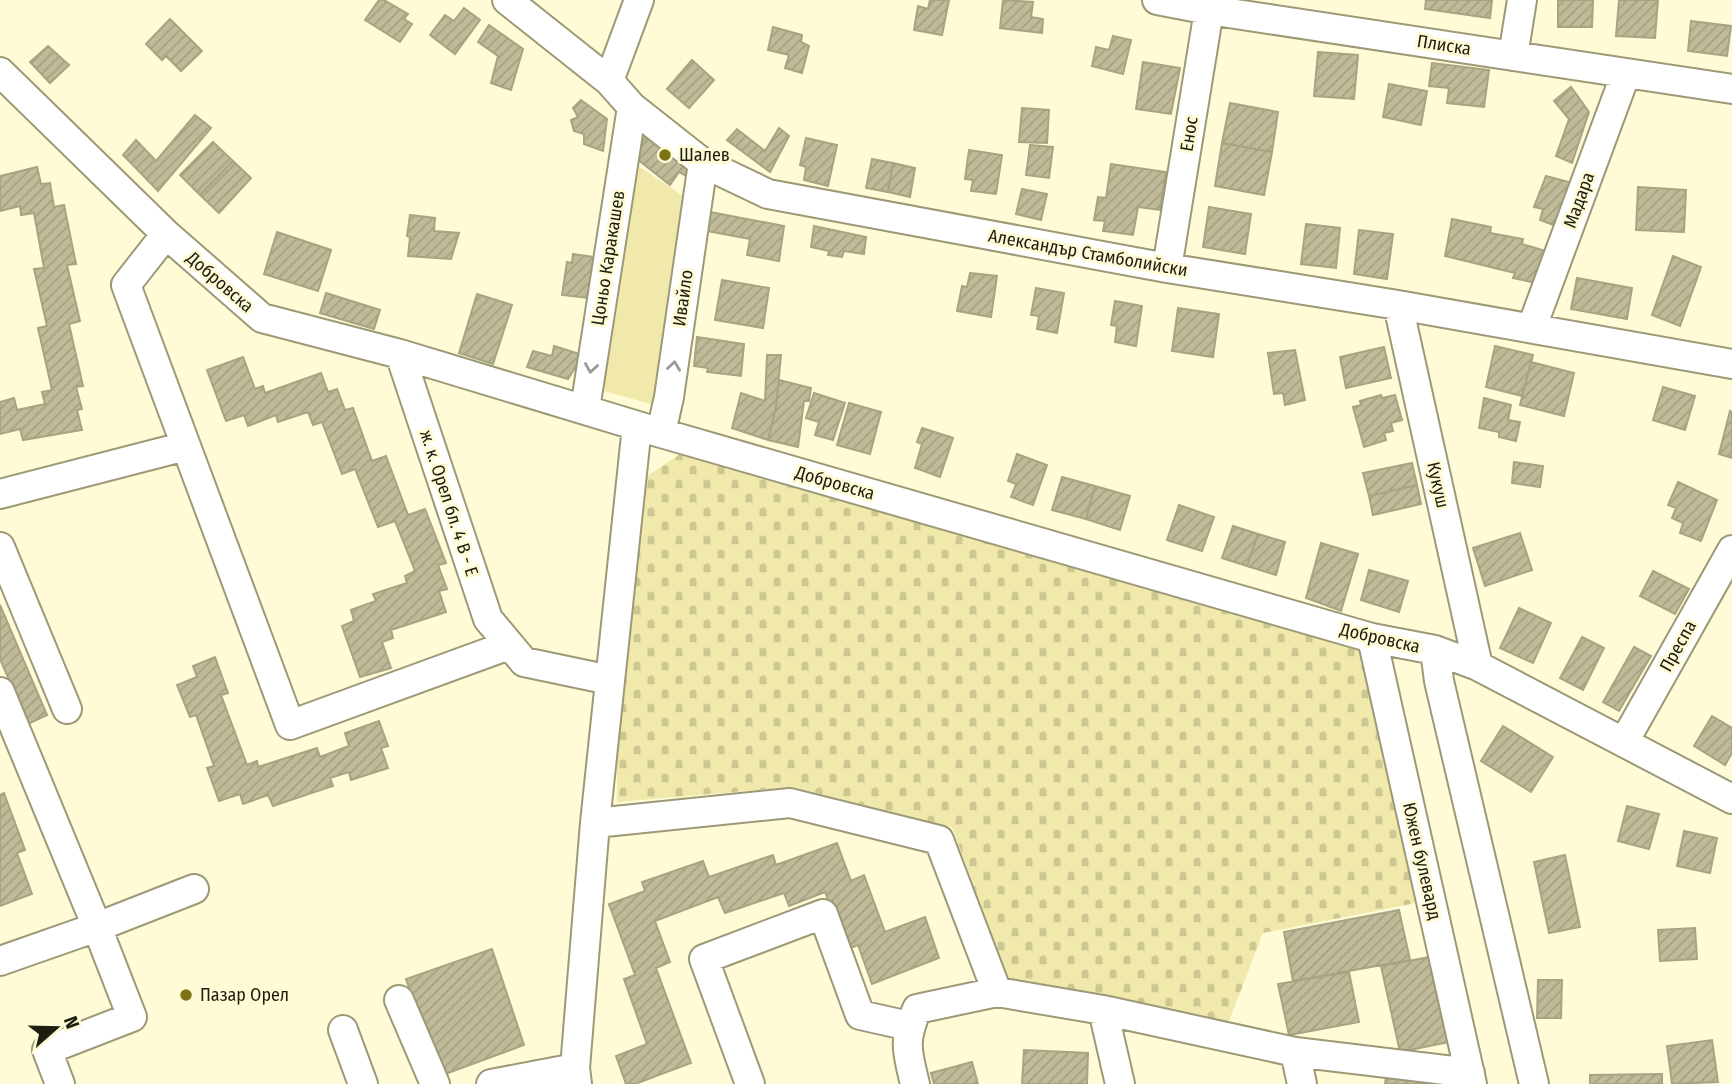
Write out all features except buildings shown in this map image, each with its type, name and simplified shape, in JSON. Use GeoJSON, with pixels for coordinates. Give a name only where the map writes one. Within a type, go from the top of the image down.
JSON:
{"type":"FeatureCollection","features":[{"type":"Feature","properties":{"kind":"street","name":"Александър Стамболийски"},"geometry":{"type":"LineString","coordinates":[[507,0],[609,80],[632,107],[703,163],[768,194],[1167,268],[1398,304],[1732,364]]}},
{"type":"Feature","properties":{"kind":"street"},"geometry":{"type":"LineString","coordinates":[[609,80],[639,0]]}},
{"type":"Feature","properties":{"kind":"street","name":"Плиска"},"geometry":{"type":"LineString","coordinates":[[1157,0],[1210,3],[1513,56],[1732,89]]}},
{"type":"Feature","properties":{"kind":"street"},"geometry":{"type":"LineString","coordinates":[[1513,56],[1522,0]]}},
{"type":"Feature","properties":{"kind":"street","name":"Енос"},"geometry":{"type":"LineString","coordinates":[[1167,268],[1210,3]]}},
{"type":"Feature","properties":{"kind":"street","name":"Мадара"},"geometry":{"type":"LineString","coordinates":[[1532,327],[1626,73]]}},
{"type":"Feature","properties":{"kind":"street","name":"Добровска"},"geometry":{"type":"LineString","coordinates":[[2,78],[166,234],[262,318],[400,354],[649,429],[1372,638],[1434,650],[1479,666],[1732,799]]}},
{"type":"Feature","properties":{"kind":"street","name":"Цоньо Каракашев"},"geometry":{"type":"LineString","coordinates":[[585,409],[632,107]]}},
{"type":"Feature","properties":{"kind":"street","name":"Ивайло"},"geometry":{"type":"LineString","coordinates":[[576,1076],[595,823],[610,680],[649,429],[669,397],[703,163]]}},
{"type":"Feature","properties":{"kind":"street"},"geometry":{"type":"LineString","coordinates":[[166,234],[126,285],[290,725],[509,645]]}},
{"type":"Feature","properties":{"kind":"street","name":"Кукуш"},"geometry":{"type":"LineString","coordinates":[[1398,304],[1479,666]]}},
{"type":"Feature","properties":{"kind":"street","name":"ж. к. Орел бл. 4 В - Е"},"geometry":{"type":"LineString","coordinates":[[400,354],[488,619],[524,662],[610,680]]}},
{"type":"Feature","properties":{"kind":"street"},"geometry":{"type":"LineString","coordinates":[[0,494],[186,446]]}},
{"type":"Feature","properties":{"kind":"street"},"geometry":{"type":"LineString","coordinates":[[0,547],[67,709]]}},
{"type":"Feature","properties":{"kind":"street","name":"Преспа"},"geometry":{"type":"LineString","coordinates":[[1623,742],[1732,550]]}},
{"type":"Feature","properties":{"kind":"street","name":"Южен булевард"},"geometry":{"type":"LineString","coordinates":[[1372,638],[1471,1078]]}},
{"type":"Feature","properties":{"kind":"street"},"geometry":{"type":"LineString","coordinates":[[1434,650],[1534,1084]]}},
{"type":"Feature","properties":{"kind":"street"},"geometry":{"type":"LineString","coordinates":[[0,692],[132,1017],[47,1050],[60,1084]]}},
{"type":"Feature","properties":{"kind":"street"},"geometry":{"type":"LineString","coordinates":[[595,823],[790,803],[939,840],[998,992]]}},
{"type":"Feature","properties":{"kind":"street"},"geometry":{"type":"LineString","coordinates":[[0,961],[194,890]]}},
{"type":"Feature","properties":{"kind":"street"},"geometry":{"type":"LineString","coordinates":[[750,1084],[704,960],[823,914],[860,1015],[909,1026]]}},
{"type":"Feature","properties":{"kind":"street"},"geometry":{"type":"LineString","coordinates":[[915,1084],[906,1046],[909,1026],[917,1009],[998,992],[1103,1010],[1295,1052],[1471,1078]]}},
{"type":"Feature","properties":{"kind":"street"},"geometry":{"type":"LineString","coordinates":[[399,1000],[435,1084]]}},
{"type":"Feature","properties":{"kind":"street"},"geometry":{"type":"LineString","coordinates":[[1103,1010],[1120,1084]]}},
{"type":"Feature","properties":{"kind":"street"},"geometry":{"type":"LineString","coordinates":[[343,1030],[362,1084]]}},
{"type":"Feature","properties":{"kind":"street"},"geometry":{"type":"LineString","coordinates":[[1295,1052],[1302,1084]]}},
{"type":"Feature","properties":{"kind":"street"},"geometry":{"type":"LineString","coordinates":[[491,1084],[576,1076]]}},
{"type":"Feature","properties":{"kind":"green space"},"geometry":{"type":"Polygon","coordinates":[[[631,161],[689,200],[662,407],[600,390],[631,161]]]}},
{"type":"Feature","properties":{"kind":"green space"},"geometry":{"type":"Polygon","coordinates":[[[683,452],[1362,650],[1416,903],[1263,933],[1227,1026],[1008,979],[952,827],[793,787],[617,802],[617,688],[646,477],[683,452]]]}},
{"type":"Feature","properties":{"kind":"place","name":"Шалев"},"geometry":{"type":"Point","coordinates":[665,155]}},
{"type":"Feature","properties":{"kind":"place","name":"Пазар Орел"},"geometry":{"type":"Point","coordinates":[186,995]}}]}
